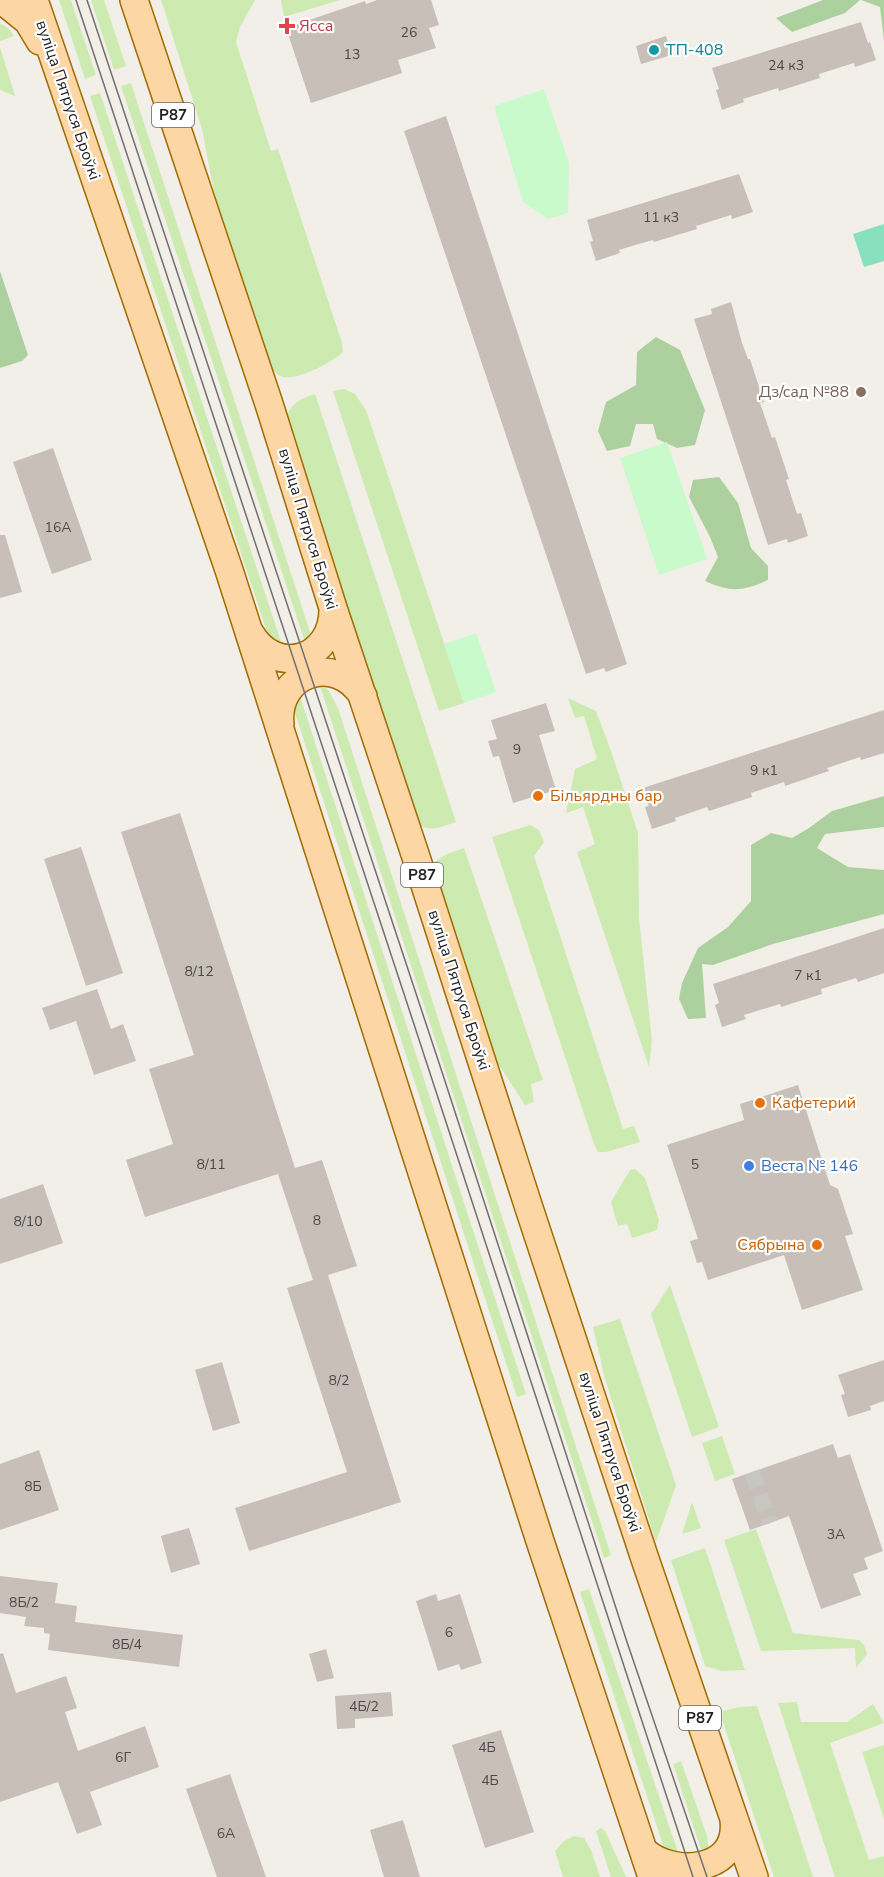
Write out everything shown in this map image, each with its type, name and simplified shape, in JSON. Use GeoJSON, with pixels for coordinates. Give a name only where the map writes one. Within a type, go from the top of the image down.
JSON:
{"type":"FeatureCollection","features":[{"type":"Feature","properties":{"kind":"main road"},"geometry":{"type":"LineString","coordinates":[[2,0],[28,21],[59,74]]}},
{"type":"Feature","properties":{"kind":"main road","name":"вуліца Пятруся Броўкі"},"geometry":{"type":"LineString","coordinates":[[34,0],[154,347],[280,726],[536,1530],[652,1877]]}},
{"type":"Feature","properties":{"kind":"main road","name":"вуліца Пятруся Броўкі"},"geometry":{"type":"LineString","coordinates":[[134,0],[269,404],[333,608],[533,1219],[754,1877]]}},
{"type":"Feature","properties":{"kind":"main road"},"geometry":{"type":"LineString","coordinates":[[148,0],[148,40]]}},
{"type":"Feature","properties":{"kind":"main road"},"geometry":{"type":"LineString","coordinates":[[249,632],[255,643],[275,657],[299,658],[309,654],[326,640],[331,630],[333,608]]}},
{"type":"Feature","properties":{"kind":"main road"},"geometry":{"type":"LineString","coordinates":[[280,726],[280,706],[284,696],[296,681],[305,676],[327,672],[339,674],[357,687],[363,697]]}},
{"type":"Feature","properties":{"kind":"main road"},"geometry":{"type":"LineString","coordinates":[[642,1848],[656,1866],[666,1872],[688,1877],[699,1875],[716,1866],[728,1852],[735,1829],[733,1816]]}},
{"type":"Feature","properties":{"kind":"green space"},"geometry":{"type":"Polygon","coordinates":[[[59,0],[71,0],[96,75],[85,79],[59,0]]]}},
{"type":"Feature","properties":{"kind":"green space"},"geometry":{"type":"Polygon","coordinates":[[[91,0],[104,0],[126,66],[114,70],[91,0]]]}},
{"type":"Feature","properties":{"kind":"green space"},"geometry":{"type":"Polygon","coordinates":[[[161,0],[255,0],[240,27],[236,42],[271,151],[278,149],[342,343],[343,352],[323,366],[297,376],[283,377],[268,366],[227,242],[202,129],[161,0]]]}},
{"type":"Feature","properties":{"kind":"green space"},"geometry":{"type":"Polygon","coordinates":[[[281,0],[340,0],[284,17],[281,0]]]}},
{"type":"Feature","properties":{"kind":"green space"},"geometry":{"type":"Polygon","coordinates":[[[823,0],[860,0],[845,13],[792,32],[776,18],[823,0]]]}},
{"type":"Feature","properties":{"kind":"green space"},"geometry":{"type":"Polygon","coordinates":[[[861,0],[884,0],[884,41],[880,7],[861,0]]]}},
{"type":"Feature","properties":{"kind":"green space"},"geometry":{"type":"Polygon","coordinates":[[[0,23],[8,28],[14,36],[0,41],[0,23]]]}},
{"type":"Feature","properties":{"kind":"green space"},"geometry":{"type":"Polygon","coordinates":[[[0,47],[15,96],[0,90],[0,47]]]}},
{"type":"Feature","properties":{"kind":"green space"},"geometry":{"type":"Polygon","coordinates":[[[131,83],[310,632],[306,645],[121,86],[131,83]]]}},
{"type":"Feature","properties":{"kind":"green space"},"geometry":{"type":"Polygon","coordinates":[[[544,89],[569,163],[568,213],[548,219],[523,202],[494,106],[544,89]]]}},
{"type":"Feature","properties":{"kind":"green space"},"geometry":{"type":"Polygon","coordinates":[[[100,93],[284,651],[272,647],[90,96],[100,93]]]}},
{"type":"Feature","properties":{"kind":"green space"},"geometry":{"type":"Polygon","coordinates":[[[884,224],[884,261],[864,267],[853,234],[884,224]]]}},
{"type":"Feature","properties":{"kind":"green space"},"geometry":{"type":"Polygon","coordinates":[[[0,271],[28,355],[22,361],[0,368],[0,271]]]}},
{"type":"Feature","properties":{"kind":"green space"},"geometry":{"type":"Polygon","coordinates":[[[656,337],[680,350],[705,410],[695,445],[677,448],[657,439],[653,424],[636,424],[630,446],[607,451],[598,431],[606,402],[636,385],[637,352],[656,337]]]}},
{"type":"Feature","properties":{"kind":"green space"},"geometry":{"type":"Polygon","coordinates":[[[344,389],[355,394],[366,410],[464,703],[439,711],[333,391],[344,389]]]}},
{"type":"Feature","properties":{"kind":"green space"},"geometry":{"type":"Polygon","coordinates":[[[315,394],[456,822],[439,828],[425,827],[414,822],[284,423],[295,404],[315,394]]]}},
{"type":"Feature","properties":{"kind":"green space"},"geometry":{"type":"Polygon","coordinates":[[[667,442],[707,559],[659,575],[620,458],[667,442]]]}},
{"type":"Feature","properties":{"kind":"green space"},"geometry":{"type":"Polygon","coordinates":[[[719,477],[738,503],[751,548],[768,566],[768,580],[737,589],[705,581],[718,557],[689,497],[693,480],[719,477]]]}},
{"type":"Feature","properties":{"kind":"green space"},"geometry":{"type":"Polygon","coordinates":[[[476,633],[496,692],[464,703],[444,644],[476,633]]]}},
{"type":"Feature","properties":{"kind":"green space"},"geometry":{"type":"Polygon","coordinates":[[[319,683],[329,691],[338,708],[611,1555],[604,1558],[319,683]]]}},
{"type":"Feature","properties":{"kind":"green space"},"geometry":{"type":"Polygon","coordinates":[[[298,690],[526,1394],[517,1397],[292,704],[298,690]]]}},
{"type":"Feature","properties":{"kind":"green space"},"geometry":{"type":"Polygon","coordinates":[[[568,698],[596,711],[638,833],[639,918],[652,1041],[649,1067],[577,852],[595,844],[583,807],[566,813],[575,769],[597,759],[584,716],[575,718],[568,698]]]}},
{"type":"Feature","properties":{"kind":"green space"},"geometry":{"type":"Polygon","coordinates":[[[884,796],[884,827],[825,834],[817,848],[848,867],[884,870],[884,914],[773,944],[713,965],[702,964],[706,1018],[688,1019],[679,999],[682,983],[698,948],[728,927],[751,901],[751,845],[771,833],[792,838],[832,811],[884,796]]]}},
{"type":"Feature","properties":{"kind":"green space"},"geometry":{"type":"Polygon","coordinates":[[[530,825],[539,830],[544,842],[534,856],[623,1129],[634,1126],[640,1142],[606,1152],[598,1152],[594,1144],[492,837],[530,825]]]}},
{"type":"Feature","properties":{"kind":"green space"},"geometry":{"type":"Polygon","coordinates":[[[464,848],[543,1080],[531,1084],[534,1102],[525,1105],[497,1062],[431,872],[434,862],[464,848]]]}},
{"type":"Feature","properties":{"kind":"green space"},"geometry":{"type":"Polygon","coordinates":[[[635,1169],[645,1178],[659,1220],[657,1230],[632,1238],[627,1224],[618,1226],[611,1202],[630,1170],[635,1169]]]}},
{"type":"Feature","properties":{"kind":"green space"},"geometry":{"type":"Polygon","coordinates":[[[670,1285],[719,1427],[692,1437],[651,1314],[670,1285]]]}},
{"type":"Feature","properties":{"kind":"green space"},"geometry":{"type":"Polygon","coordinates":[[[620,1319],[676,1485],[656,1542],[605,1379],[593,1327],[620,1319]]]}},
{"type":"Feature","properties":{"kind":"green space"},"geometry":{"type":"Polygon","coordinates":[[[722,1436],[735,1474],[715,1481],[702,1443],[722,1436]]]}},
{"type":"Feature","properties":{"kind":"green space"},"geometry":{"type":"Polygon","coordinates":[[[692,1502],[701,1528],[682,1534],[692,1502]]]}},
{"type":"Feature","properties":{"kind":"green space"},"geometry":{"type":"Polygon","coordinates":[[[756,1529],[793,1633],[859,1640],[864,1645],[867,1654],[856,1668],[855,1648],[761,1651],[724,1540],[756,1529]]]}},
{"type":"Feature","properties":{"kind":"green space"},"geometry":{"type":"Polygon","coordinates":[[[705,1548],[745,1670],[722,1671],[705,1666],[671,1560],[705,1548]]]}},
{"type":"Feature","properties":{"kind":"green space"},"geometry":{"type":"Polygon","coordinates":[[[589,1589],[683,1867],[665,1851],[580,1592],[589,1589]]]}},
{"type":"Feature","properties":{"kind":"green space"},"geometry":{"type":"Polygon","coordinates":[[[797,1702],[801,1722],[847,1722],[873,1704],[884,1723],[830,1743],[869,1860],[884,1856],[884,1877],[835,1877],[778,1703],[797,1702]]]}},
{"type":"Feature","properties":{"kind":"green space"},"geometry":{"type":"Polygon","coordinates":[[[757,1706],[813,1877],[774,1877],[722,1719],[723,1711],[757,1706]]]}},
{"type":"Feature","properties":{"kind":"green space"},"geometry":{"type":"Polygon","coordinates":[[[884,1745],[884,1819],[862,1752],[884,1745]]]}},
{"type":"Feature","properties":{"kind":"green space"},"geometry":{"type":"Polygon","coordinates":[[[681,1761],[707,1836],[709,1851],[705,1862],[673,1764],[681,1761]]]}},
{"type":"Feature","properties":{"kind":"green space"},"geometry":{"type":"Polygon","coordinates":[[[601,1828],[605,1831],[626,1877],[611,1877],[596,1831],[601,1828]]]}},
{"type":"Feature","properties":{"kind":"green space"},"geometry":{"type":"Polygon","coordinates":[[[574,1836],[584,1838],[591,1850],[600,1877],[563,1877],[555,1851],[564,1841],[574,1836]]]}},
{"type":"Feature","properties":{"kind":"building"},"geometry":{"type":"Polygon","coordinates":[[[377,0],[431,0],[439,25],[429,28],[436,48],[398,60],[402,73],[311,103],[286,28],[365,1],[366,4],[377,0]]]}},
{"type":"Feature","properties":{"kind":"building"},"geometry":{"type":"Polygon","coordinates":[[[861,22],[876,60],[855,67],[854,63],[819,74],[820,78],[743,99],[744,102],[722,110],[716,90],[719,89],[712,68],[861,22]]]}},
{"type":"Feature","properties":{"kind":"building","name":"ТП-408"},"geometry":{"type":"Polygon","coordinates":[[[666,36],[672,55],[641,64],[636,46],[666,36]]]}},
{"type":"Feature","properties":{"kind":"building"},"geometry":{"type":"Polygon","coordinates":[[[446,116],[627,664],[606,672],[604,668],[586,674],[404,131],[446,116]]]}},
{"type":"Feature","properties":{"kind":"building"},"geometry":{"type":"Polygon","coordinates":[[[739,174],[753,212],[732,219],[731,215],[696,226],[697,229],[619,250],[620,253],[596,261],[587,220],[739,174]]]}},
{"type":"Feature","properties":{"kind":"building"},"geometry":{"type":"Polygon","coordinates":[[[731,302],[742,343],[750,359],[764,402],[760,403],[772,438],[775,437],[789,479],[786,480],[797,514],[801,513],[808,536],[788,543],[787,539],[768,545],[694,319],[712,314],[711,309],[731,302]]]}},
{"type":"Feature","properties":{"kind":"building"},"geometry":{"type":"Polygon","coordinates":[[[53,448],[92,560],[52,574],[13,462],[53,448]]]}},
{"type":"Feature","properties":{"kind":"building"},"geometry":{"type":"Polygon","coordinates":[[[0,535],[5,535],[22,592],[0,598],[0,535]]]}},
{"type":"Feature","properties":{"kind":"building"},"geometry":{"type":"Polygon","coordinates":[[[546,703],[555,731],[539,735],[556,790],[513,803],[499,756],[493,757],[488,741],[497,739],[491,720],[546,703]]]}},
{"type":"Feature","properties":{"kind":"building"},"geometry":{"type":"Polygon","coordinates":[[[884,710],[884,753],[861,760],[860,757],[827,768],[829,771],[785,786],[784,782],[751,793],[752,797],[709,811],[707,807],[652,829],[645,807],[649,806],[643,788],[884,710]]]}},
{"type":"Feature","properties":{"kind":"building"},"geometry":{"type":"Polygon","coordinates":[[[180,813],[295,1168],[322,1160],[357,1266],[328,1275],[401,1502],[249,1551],[235,1508],[347,1472],[287,1288],[313,1280],[278,1174],[145,1217],[126,1160],[173,1144],[149,1069],[194,1055],[121,832],[180,813]]]}},
{"type":"Feature","properties":{"kind":"building"},"geometry":{"type":"Polygon","coordinates":[[[81,847],[123,973],[86,986],[44,859],[81,847]]]}},
{"type":"Feature","properties":{"kind":"building"},"geometry":{"type":"Polygon","coordinates":[[[884,928],[884,973],[858,982],[856,978],[821,989],[822,994],[781,1007],[780,1004],[744,1015],[746,1019],[722,1027],[715,1005],[719,1003],[713,984],[884,928]]]}},
{"type":"Feature","properties":{"kind":"building"},"geometry":{"type":"Polygon","coordinates":[[[97,989],[111,1029],[123,1024],[136,1061],[94,1075],[76,1021],[50,1030],[42,1008],[97,989]]]}},
{"type":"Feature","properties":{"kind":"building","name":"Веста № 146"},"geometry":{"type":"Polygon","coordinates":[[[798,1085],[830,1185],[838,1189],[853,1234],[845,1236],[863,1290],[802,1310],[784,1255],[708,1280],[702,1262],[697,1263],[690,1241],[698,1239],[667,1145],[744,1120],[740,1104],[798,1085]]]}},
{"type":"Feature","properties":{"kind":"building"},"geometry":{"type":"Polygon","coordinates":[[[43,1184],[63,1243],[0,1264],[0,1199],[43,1184]]]}},
{"type":"Feature","properties":{"kind":"building"},"geometry":{"type":"Polygon","coordinates":[[[884,1360],[884,1401],[870,1406],[871,1410],[848,1417],[841,1395],[845,1394],[838,1375],[884,1360]]]}},
{"type":"Feature","properties":{"kind":"building"},"geometry":{"type":"Polygon","coordinates":[[[222,1362],[240,1423],[213,1431],[195,1370],[222,1362]]]}},
{"type":"Feature","properties":{"kind":"building"},"geometry":{"type":"Polygon","coordinates":[[[833,1444],[838,1458],[850,1454],[883,1551],[864,1558],[868,1569],[853,1574],[861,1595],[821,1609],[789,1516],[750,1530],[732,1479],[833,1444]]]}},
{"type":"Feature","properties":{"kind":"building"},"geometry":{"type":"Polygon","coordinates":[[[39,1450],[59,1510],[0,1530],[0,1464],[39,1450]]]}},
{"type":"Feature","properties":{"kind":"building"},"geometry":{"type":"Polygon","coordinates":[[[189,1528],[200,1564],[171,1573],[161,1536],[189,1528]]]}},
{"type":"Feature","properties":{"kind":"building"},"geometry":{"type":"Polygon","coordinates":[[[0,1576],[58,1583],[55,1603],[77,1606],[75,1622],[183,1635],[179,1667],[48,1650],[50,1634],[44,1633],[44,1628],[24,1626],[26,1617],[0,1613],[0,1576]]]}},
{"type":"Feature","properties":{"kind":"building"},"geometry":{"type":"Polygon","coordinates":[[[436,1594],[438,1601],[460,1594],[482,1663],[461,1670],[459,1664],[438,1671],[416,1601],[436,1594]]]}},
{"type":"Feature","properties":{"kind":"building"},"geometry":{"type":"Polygon","coordinates":[[[326,1649],[334,1678],[317,1682],[309,1654],[326,1649]]]}},
{"type":"Feature","properties":{"kind":"building"},"geometry":{"type":"Polygon","coordinates":[[[3,1653],[16,1693],[66,1676],[77,1708],[65,1712],[78,1751],[145,1726],[159,1767],[90,1792],[102,1825],[77,1834],[58,1782],[0,1802],[0,1654],[3,1653]]]}},
{"type":"Feature","properties":{"kind":"building"},"geometry":{"type":"Polygon","coordinates":[[[391,1692],[393,1716],[355,1719],[355,1728],[337,1729],[335,1696],[391,1692]]]}},
{"type":"Feature","properties":{"kind":"building"},"geometry":{"type":"Polygon","coordinates":[[[501,1730],[534,1832],[485,1848],[452,1745],[501,1730]]]}},
{"type":"Feature","properties":{"kind":"building"},"geometry":{"type":"Polygon","coordinates":[[[230,1774],[266,1877],[217,1877],[186,1789],[230,1774]]]}},
{"type":"Feature","properties":{"kind":"building"},"geometry":{"type":"Polygon","coordinates":[[[403,1820],[420,1877],[384,1877],[370,1830],[403,1820]]]}},
{"type":"Feature","properties":{"kind":"tunnel"},"geometry":{"type":"LineString","coordinates":[[752,1472],[770,1523]]}},
{"type":"Feature","properties":{"kind":"tram line"},"geometry":{"type":"LineString","coordinates":[[76,0],[693,1877]]}},
{"type":"Feature","properties":{"kind":"tram line"},"geometry":{"type":"LineString","coordinates":[[87,0],[443,1075],[627,1642],[707,1877]]}},
{"type":"Feature","properties":{"kind":"place","name":"Ясса"},"geometry":{"type":"Point","coordinates":[287,26]}},
{"type":"Feature","properties":{"kind":"place","name":"ТП-408"},"geometry":{"type":"Point","coordinates":[654,50]}},
{"type":"Feature","properties":{"kind":"place","name":"Дз/сад №88"},"geometry":{"type":"Point","coordinates":[861,392]}},
{"type":"Feature","properties":{"kind":"place","name":"Більярдны бар"},"geometry":{"type":"Point","coordinates":[538,796]}},
{"type":"Feature","properties":{"kind":"place","name":"Кафетерий"},"geometry":{"type":"Point","coordinates":[760,1103]}},
{"type":"Feature","properties":{"kind":"place","name":"Веста № 146"},"geometry":{"type":"Point","coordinates":[749,1166]}},
{"type":"Feature","properties":{"kind":"place","name":"Сябрына"},"geometry":{"type":"Point","coordinates":[817,1245]}}]}
